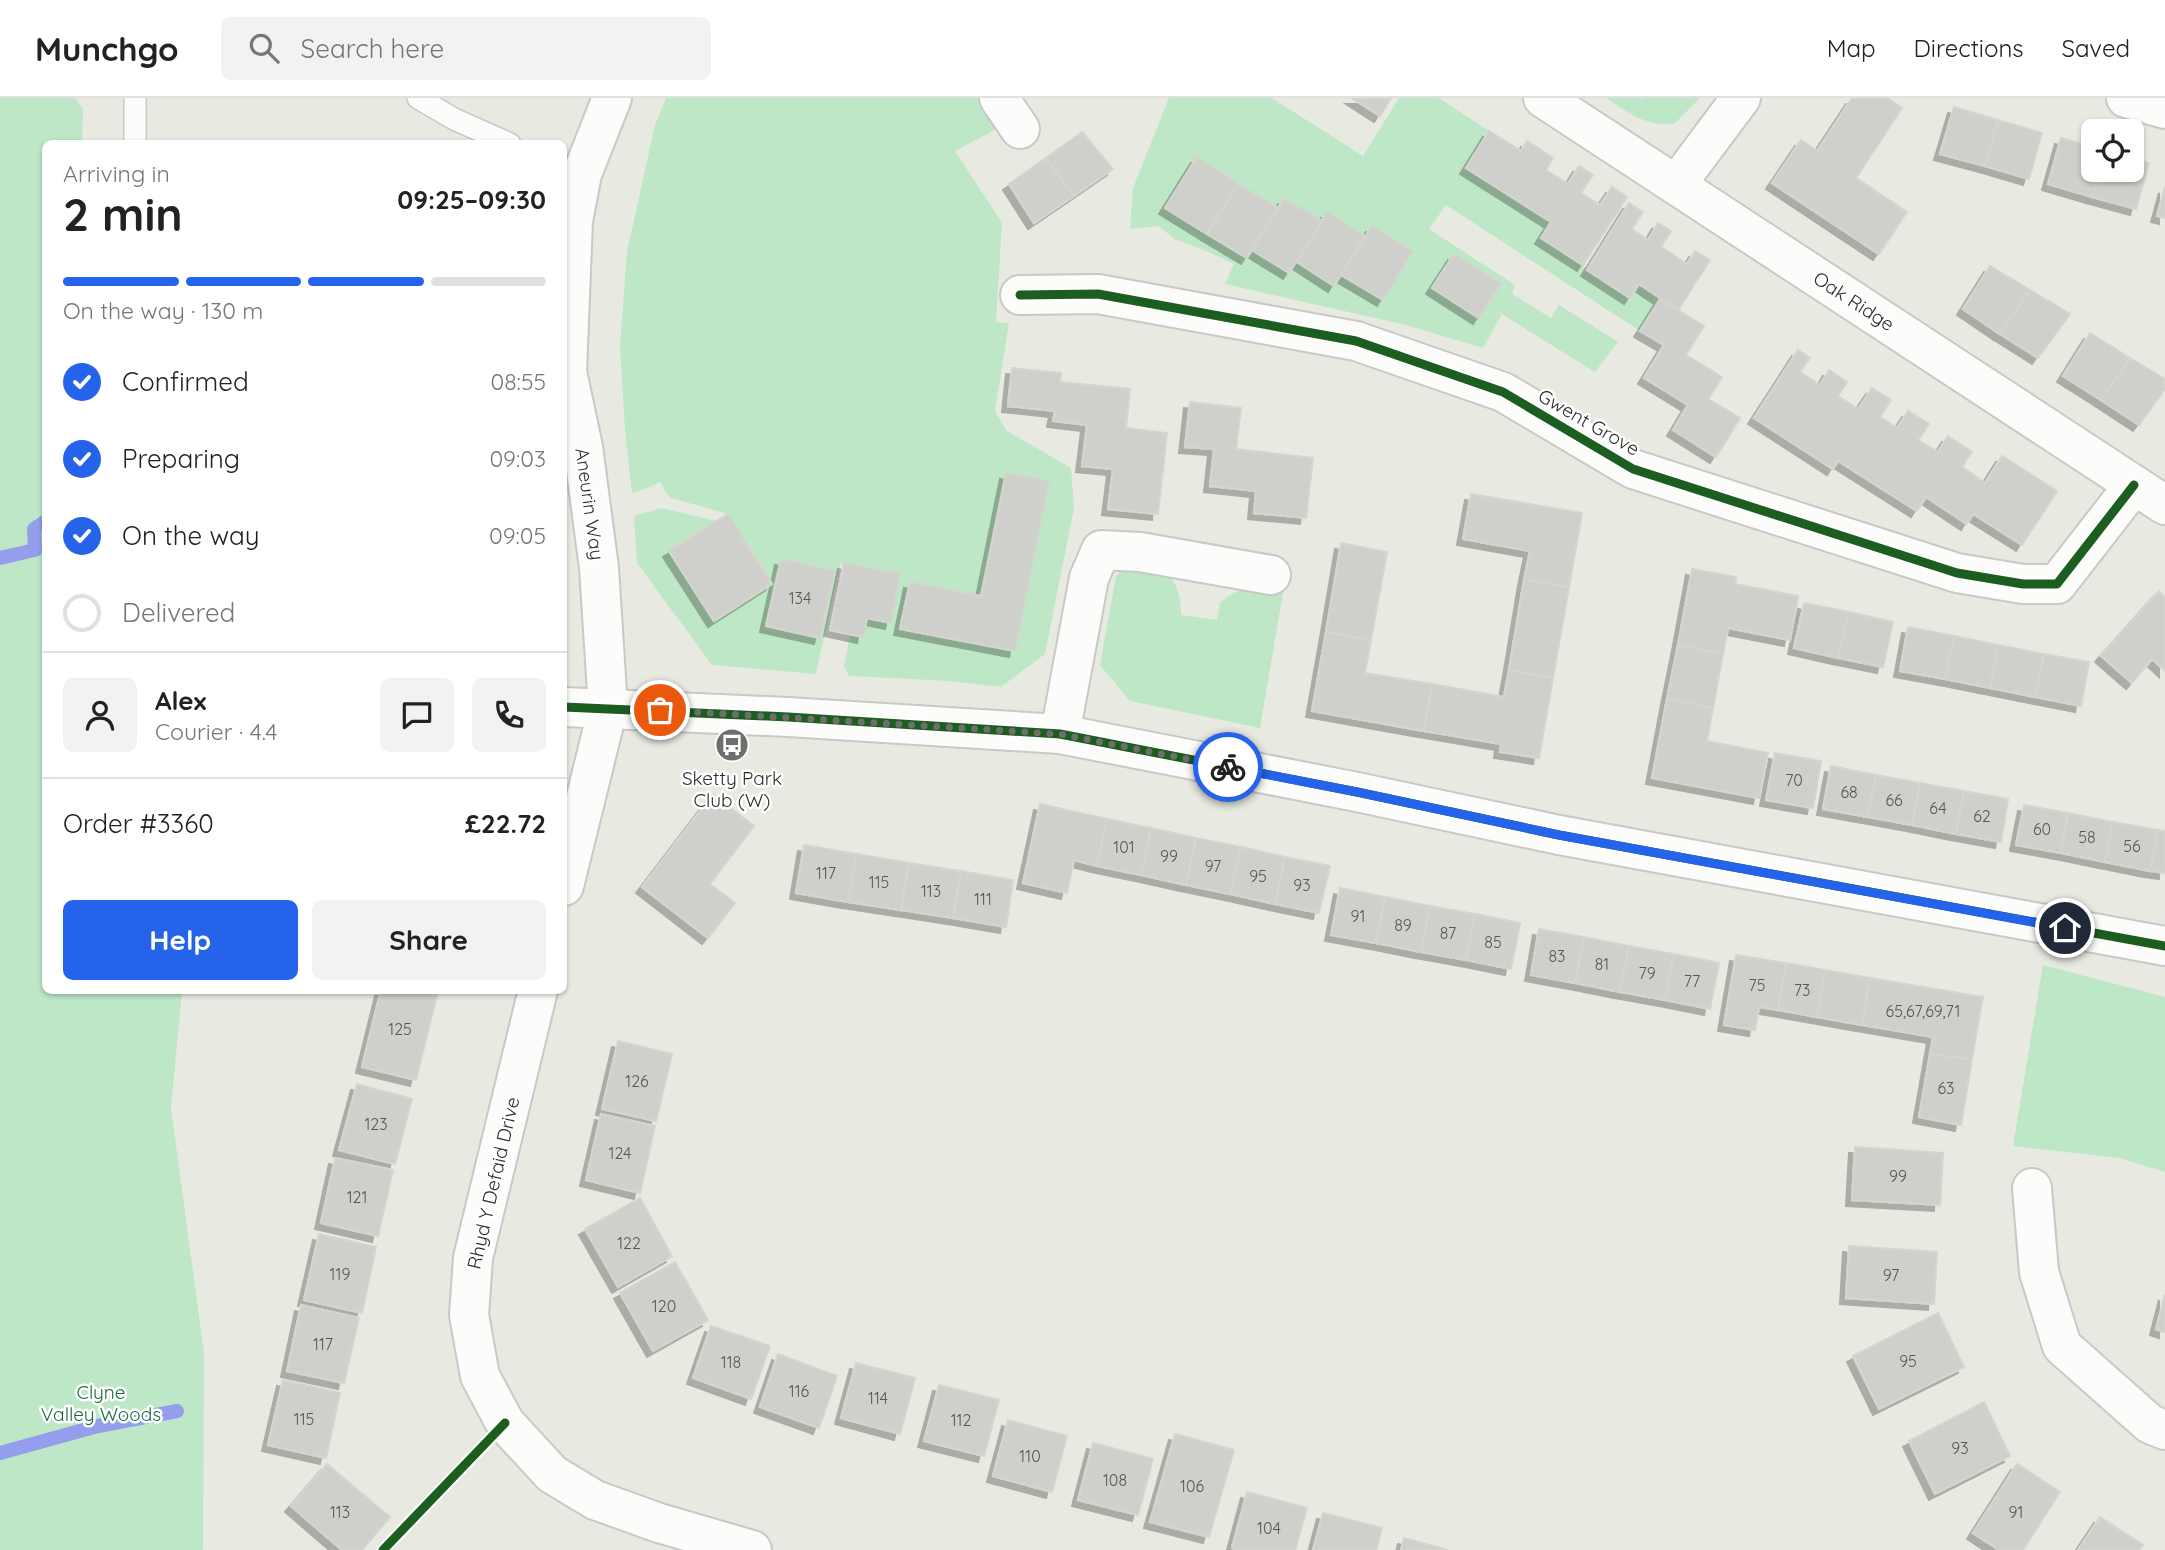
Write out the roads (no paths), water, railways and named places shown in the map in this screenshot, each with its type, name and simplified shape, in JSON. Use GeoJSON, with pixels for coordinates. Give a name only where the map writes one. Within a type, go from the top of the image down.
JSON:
{"type":"FeatureCollection","features":[{"type":"Feature","properties":{"kind":"street","name":"Aneurin Way"},"geometry":{"type":"LineString","coordinates":[[608,708],[599,568],[583,447],[567,372],[573,170],[612,98]]}},
{"type":"Feature","properties":{"kind":"street"},"geometry":{"type":"LineString","coordinates":[[999,98],[1020,129]]}},
{"type":"Feature","properties":{"kind":"street","name":"Oak Ridge"},"geometry":{"type":"LineString","coordinates":[[1543,98],[2165,505]]}},
{"type":"Feature","properties":{"kind":"street"},"geometry":{"type":"LineString","coordinates":[[1676,184],[1741,98]]}},
{"type":"Feature","properties":{"kind":"street"},"geometry":{"type":"LineString","coordinates":[[2126,98],[2165,109]]}},
{"type":"Feature","properties":{"kind":"street","name":"Gwent Grove"},"geometry":{"type":"LineString","coordinates":[[1020,295],[1098,294],[1356,341],[1503,391],[1633,469],[1957,573],[2023,584],[2057,584],[2134,485]]}},
{"type":"Feature","properties":{"kind":"street"},"geometry":{"type":"LineString","coordinates":[[1060,734],[1089,578],[1101,550],[1140,551],[1270,575]]}},
{"type":"Feature","properties":{"kind":"street"},"geometry":{"type":"LineString","coordinates":[[567,707],[1060,734],[1559,835],[2165,946]]}},
{"type":"Feature","properties":{"kind":"street"},"geometry":{"type":"LineString","coordinates":[[567,874],[608,708]]}},
{"type":"Feature","properties":{"kind":"street","name":"Rhyd Y Defaid Drive"},"geometry":{"type":"LineString","coordinates":[[537,994],[473,1258],[469,1315],[480,1376],[505,1423],[552,1474],[595,1500],[752,1550]]}},
{"type":"Feature","properties":{"kind":"street"},"geometry":{"type":"LineString","coordinates":[[2032,1188],[2039,1272],[2062,1346],[2150,1424],[2165,1430]]}},
{"type":"Feature","properties":{"kind":"lane"},"geometry":{"type":"LineString","coordinates":[[135,98],[135,140]]}},
{"type":"Feature","properties":{"kind":"lane"},"geometry":{"type":"LineString","coordinates":[[418,98],[454,119],[501,140]]}},
{"type":"Feature","properties":{"kind":"waterway"},"geometry":{"type":"LineString","coordinates":[[0,558],[35,550],[34,529],[42,524]]}},
{"type":"Feature","properties":{"kind":"waterway"},"geometry":{"type":"LineString","coordinates":[[0,1453],[98,1426],[177,1411]]}},
{"type":"Feature","properties":{"kind":"place","name":"Sketty Park Club (W)"},"geometry":{"type":"Point","coordinates":[732,745]}},
{"type":"Feature","properties":{"kind":"park label","name":"Clyne Valley Woods"},"geometry":{"type":"Point","coordinates":[101,1403]}}]}
